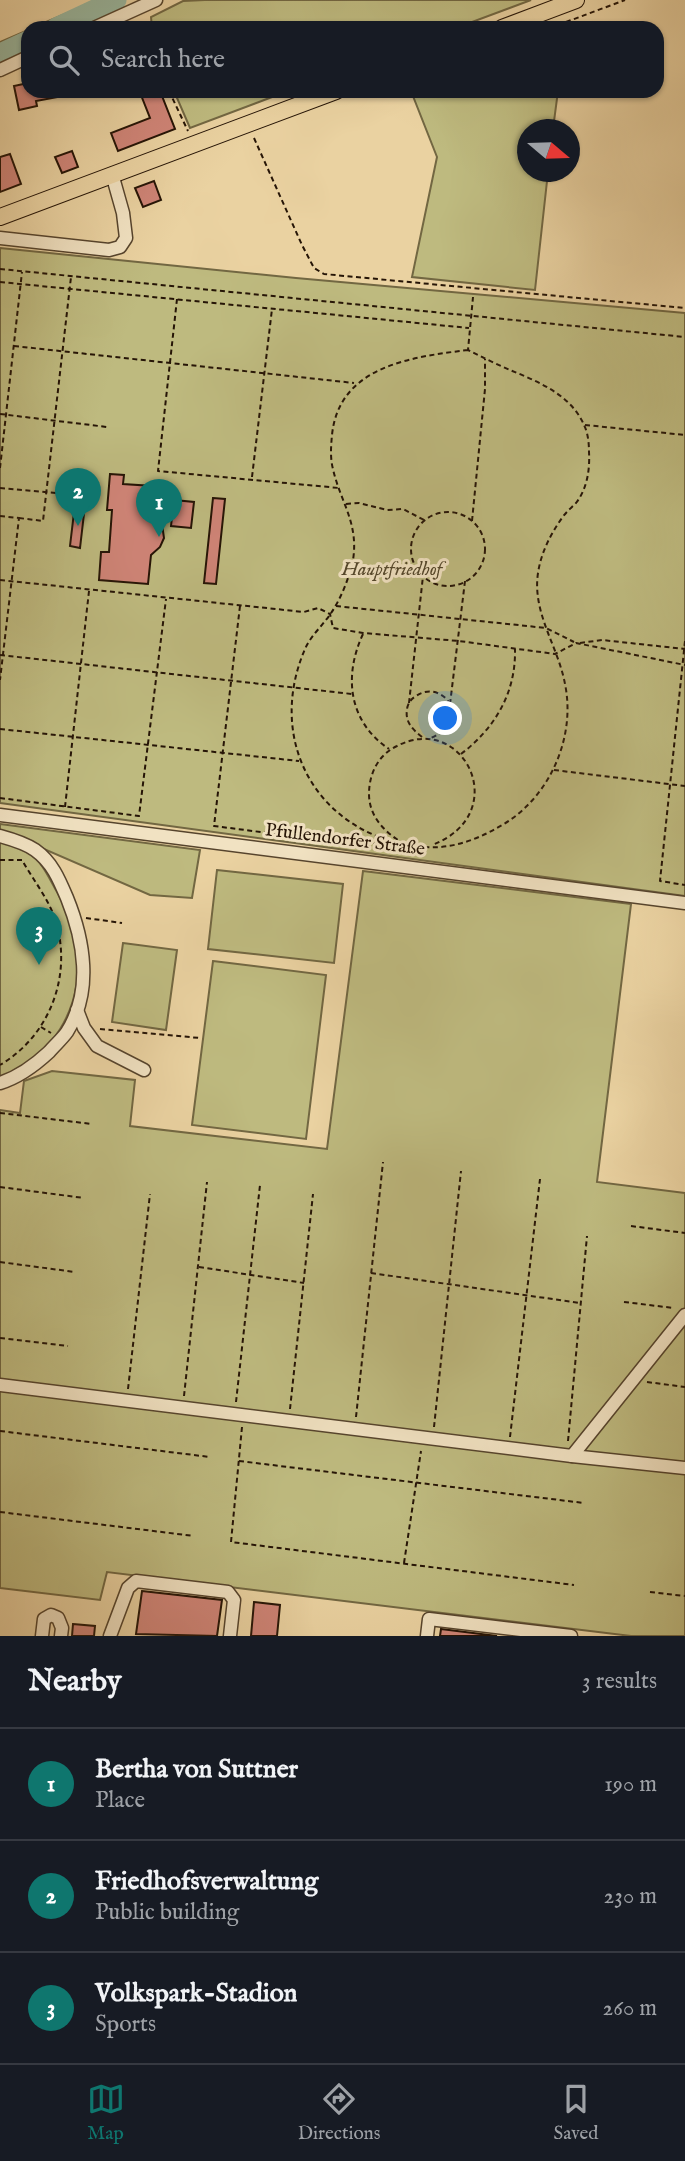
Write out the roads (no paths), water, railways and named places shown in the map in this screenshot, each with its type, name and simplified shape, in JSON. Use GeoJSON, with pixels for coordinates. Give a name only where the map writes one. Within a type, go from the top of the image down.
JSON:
{"type":"FeatureCollection","features":[{"type":"Feature","properties":{"kind":"main road"},"geometry":{"type":"LineString","coordinates":[[520,21],[576,0]]}},
{"type":"Feature","properties":{"kind":"main road"},"geometry":{"type":"LineString","coordinates":[[0,216],[318,98]]}},
{"type":"Feature","properties":{"kind":"street"},"geometry":{"type":"LineString","coordinates":[[110,21],[156,0]]}},
{"type":"Feature","properties":{"kind":"street"},"geometry":{"type":"LineString","coordinates":[[0,70],[21,60]]}},
{"type":"Feature","properties":{"kind":"street"},"geometry":{"type":"LineString","coordinates":[[0,238],[109,250],[120,247],[126,238],[123,213],[112,174]]}},
{"type":"Feature","properties":{"kind":"street","name":"Pfullendorfer Straße"},"geometry":{"type":"LineString","coordinates":[[0,815],[685,903]]}},
{"type":"Feature","properties":{"kind":"street"},"geometry":{"type":"LineString","coordinates":[[0,836],[34,848],[55,872],[75,917],[82,942],[83,964],[83,982],[77,1010],[68,1031],[34,1065],[15,1078],[0,1083]]}},
{"type":"Feature","properties":{"kind":"street"},"geometry":{"type":"LineString","coordinates":[[77,1010],[97,1046],[144,1070]]}},
{"type":"Feature","properties":{"kind":"street"},"geometry":{"type":"LineString","coordinates":[[68,1031],[87,1032]]}},
{"type":"Feature","properties":{"kind":"street"},"geometry":{"type":"LineString","coordinates":[[569,1456],[685,1315]]}},
{"type":"Feature","properties":{"kind":"street"},"geometry":{"type":"LineString","coordinates":[[0,1385],[685,1468]]}},
{"type":"Feature","properties":{"kind":"street"},"geometry":{"type":"LineString","coordinates":[[110,1636],[128,1588],[136,1581],[228,1592],[234,1600],[230,1636]]}},
{"type":"Feature","properties":{"kind":"street"},"geometry":{"type":"LineString","coordinates":[[42,1636],[44,1619],[51,1615],[58,1618],[62,1628],[61,1636]]}},
{"type":"Feature","properties":{"kind":"street"},"geometry":{"type":"LineString","coordinates":[[427,1636],[429,1619],[571,1636]]}},
{"type":"Feature","properties":{"kind":"waterway"},"geometry":{"type":"LineString","coordinates":[[71,21],[116,0]]}},
{"type":"Feature","properties":{"kind":"waterway"},"geometry":{"type":"LineString","coordinates":[[0,54],[21,44]]}},
{"type":"Feature","properties":{"kind":"place","name":"Friedhofsverwaltung"},"geometry":{"type":"Point","coordinates":[78,526]}},
{"type":"Feature","properties":{"kind":"place","name":"Bertha von Suttner"},"geometry":{"type":"Point","coordinates":[159,537]}},
{"type":"Feature","properties":{"kind":"place","name":"Volkspark-Stadion"},"geometry":{"type":"Point","coordinates":[39,965]}},
{"type":"Feature","properties":{"kind":"park label","name":"Hauptfriedhof"},"geometry":{"type":"Point","coordinates":[392,570]}}]}
